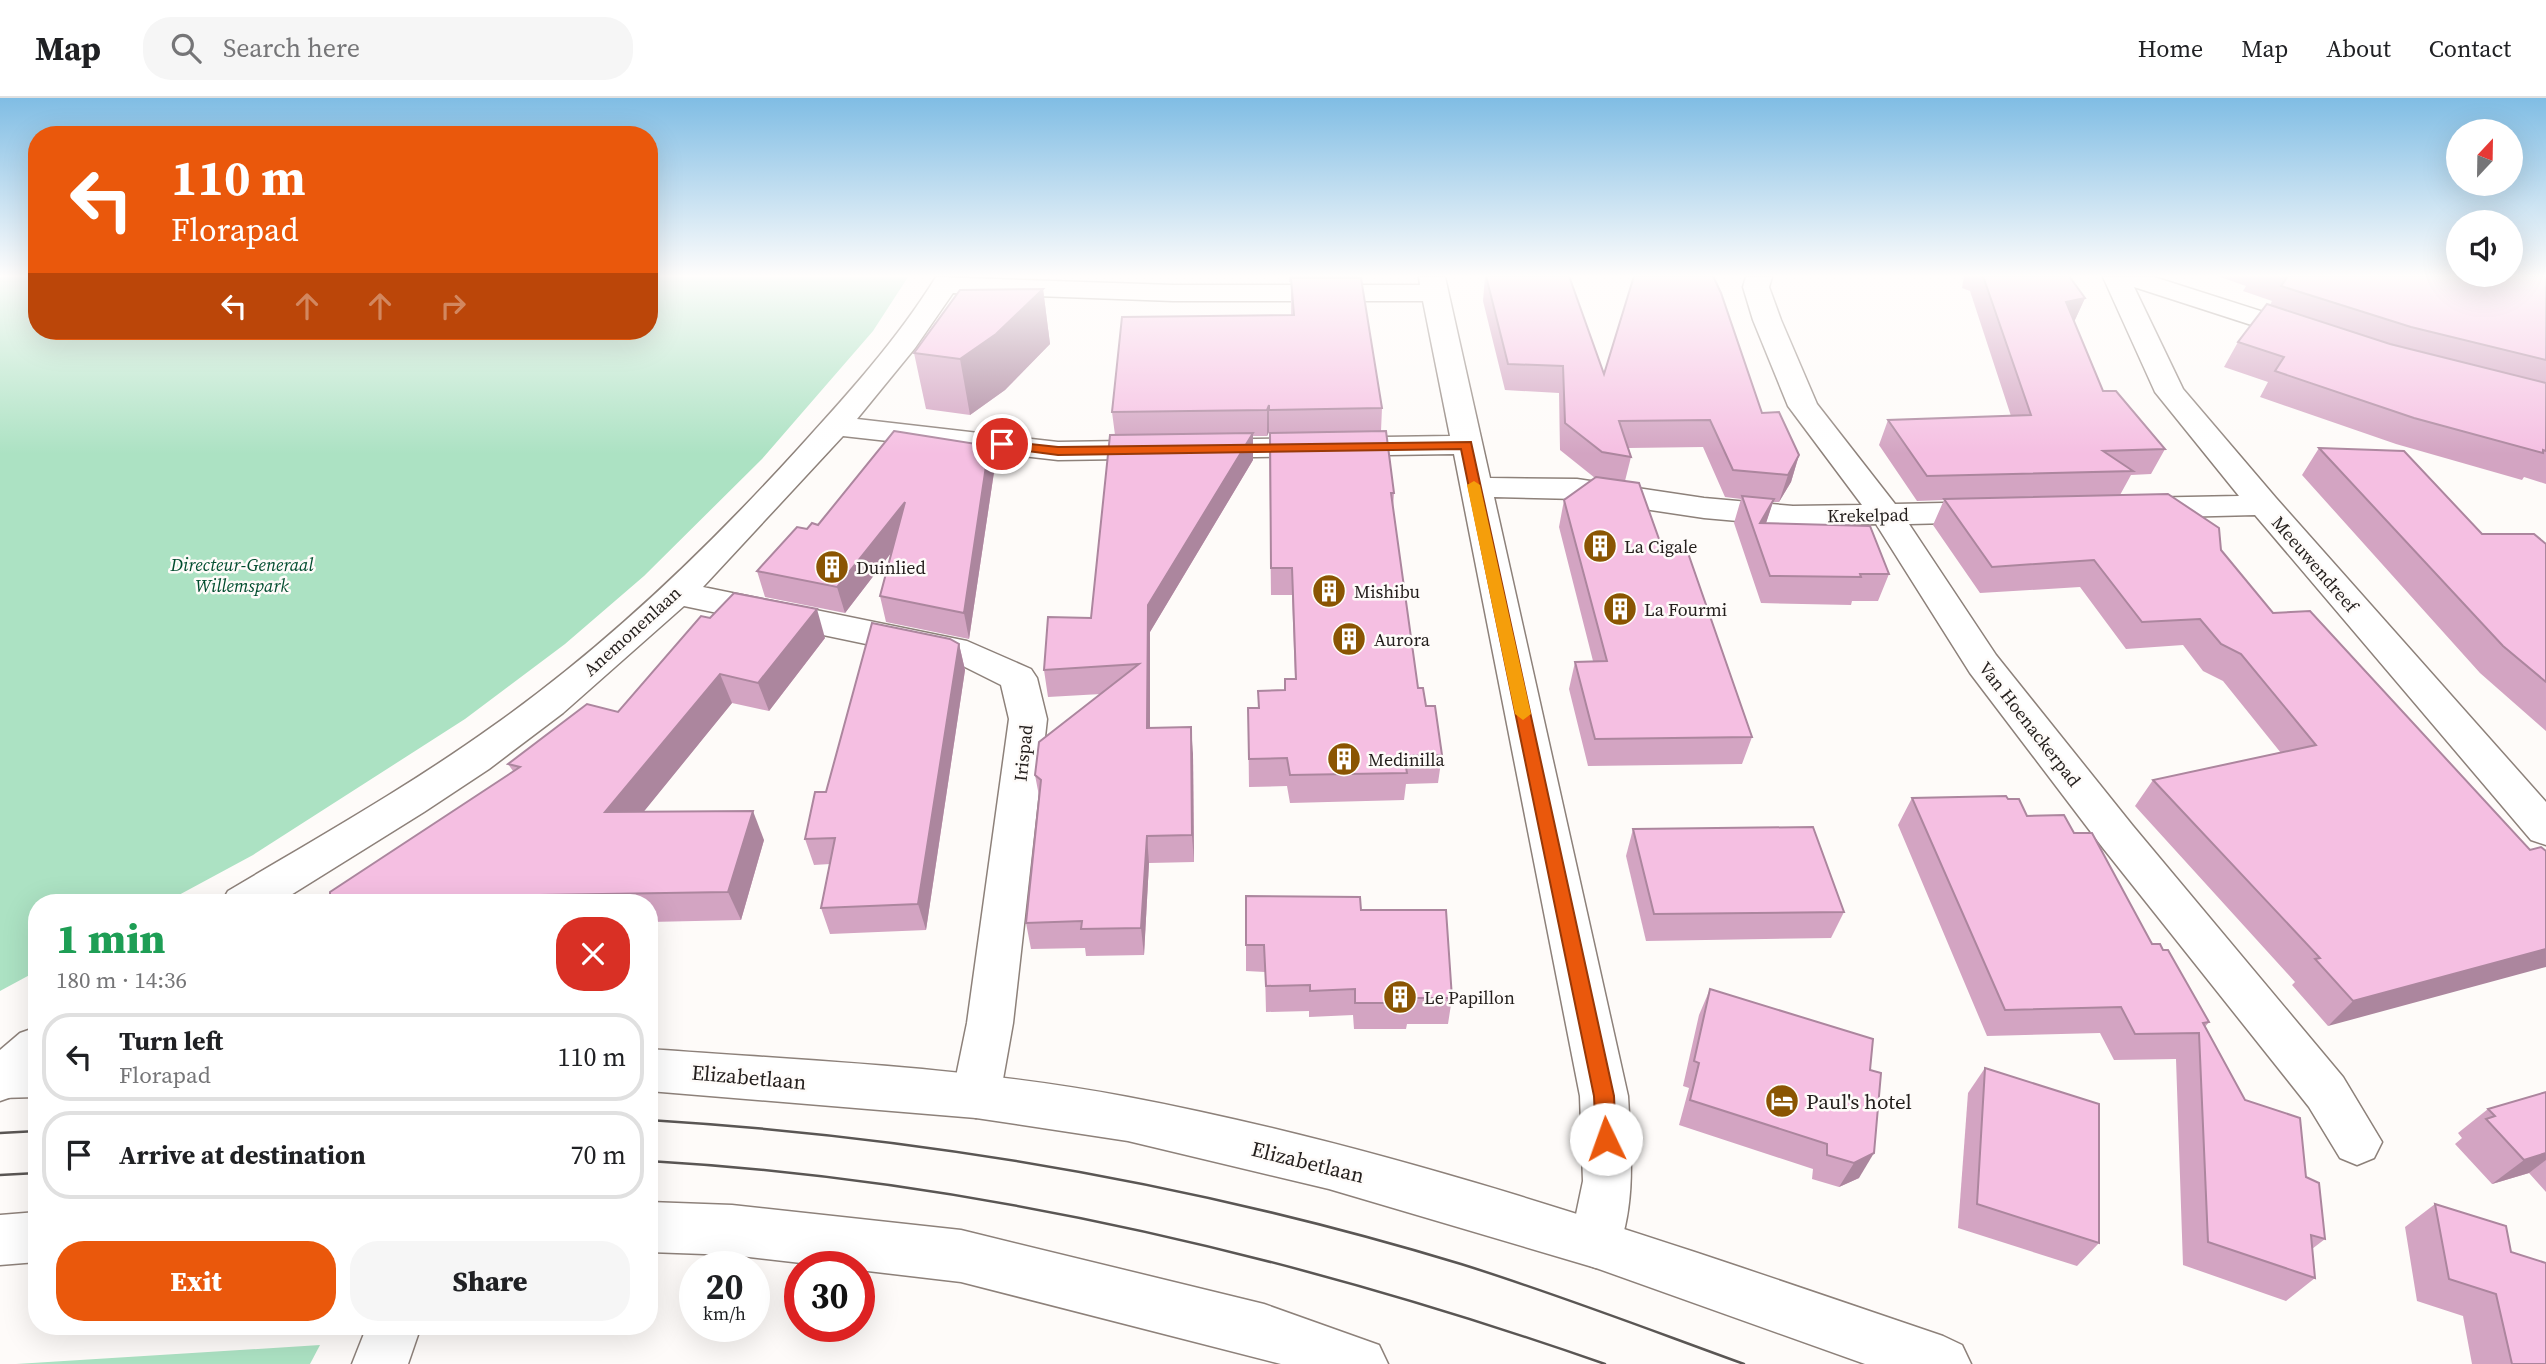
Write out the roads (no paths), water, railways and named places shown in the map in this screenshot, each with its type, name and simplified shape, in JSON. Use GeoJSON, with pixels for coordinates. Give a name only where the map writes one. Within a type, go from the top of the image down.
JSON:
{"type":"FeatureCollection","features":[{"type":"Feature","properties":{"kind":"street","name":"Anemonenlaan"},"geometry":{"type":"LineString","coordinates":[[258,894],[388,814],[507,736],[599,662],[676,593],[773,496],[836,426],[907,336]]}},
{"type":"Feature","properties":{"kind":"street"},"geometry":{"type":"LineString","coordinates":[[1444,336],[1604,1096],[1608,1181],[1596,1243]]}},
{"type":"Feature","properties":{"kind":"street","name":"Van Hoenackerpad"},"geometry":{"type":"LineString","coordinates":[[1773,336],[1803,405],[1887,515],[1983,664],[2118,837],[2326,1092],[2357,1142]]}},
{"type":"Feature","properties":{"kind":"street","name":"Meeuwendreef"},"geometry":{"type":"LineString","coordinates":[[2144,336],[2171,393],[2263,505],[2546,830]]}},
{"type":"Feature","properties":{"kind":"street"},"geometry":{"type":"LineString","coordinates":[[2309,336],[2333,344]]}},
{"type":"Feature","properties":{"kind":"street"},"geometry":{"type":"LineString","coordinates":[[836,426],[1058,451],[1466,445]]}},
{"type":"Feature","properties":{"kind":"street","name":"Krekelpad"},"geometry":{"type":"LineString","coordinates":[[1474,486],[1577,489],[1704,508],[1793,516],[2027,511]]}},
{"type":"Feature","properties":{"kind":"street"},"geometry":{"type":"LineString","coordinates":[[2110,509],[2263,505]]}},
{"type":"Feature","properties":{"kind":"street","name":"Irispad"},"geometry":{"type":"LineString","coordinates":[[676,593],[967,653],[1018,678],[1028,719],[990,1023],[976,1096]]}},
{"type":"Feature","properties":{"kind":"street"},"geometry":{"type":"LineString","coordinates":[[10,1078],[28,1057]]}},
{"type":"Feature","properties":{"kind":"street","name":"Elizabetlaan"},"geometry":{"type":"LineString","coordinates":[[658,1071],[976,1096],[1128,1119],[1329,1166],[1596,1243],[1943,1364]]}},
{"type":"Feature","properties":{"kind":"street"},"geometry":{"type":"LineString","coordinates":[[658,1227],[732,1230],[961,1256],[1264,1331],[1360,1364]]}},
{"type":"Feature","properties":{"kind":"street"},"geometry":{"type":"LineString","coordinates":[[0,1240],[28,1238]]}},
{"type":"Feature","properties":{"kind":"street"},"geometry":{"type":"LineString","coordinates":[[380,1364],[391,1335]]}},
{"type":"Feature","properties":{"kind":"tram line"},"geometry":{"type":"LineString","coordinates":[[658,1121],[855,1138],[957,1152],[1059,1168],[1261,1210],[1461,1264],[1744,1364]]}},
{"type":"Feature","properties":{"kind":"tram line"},"geometry":{"type":"LineString","coordinates":[[0,1133],[28,1131]]}},
{"type":"Feature","properties":{"kind":"tram line"},"geometry":{"type":"LineString","coordinates":[[658,1162],[772,1171],[893,1186],[1014,1205],[1134,1229],[1371,1289],[1605,1364]]}},
{"type":"Feature","properties":{"kind":"tram line"},"geometry":{"type":"LineString","coordinates":[[0,1175],[28,1173]]}},
{"type":"Feature","properties":{"kind":"place","name":"La Cigale"},"geometry":{"type":"Point","coordinates":[1600,546]}},
{"type":"Feature","properties":{"kind":"place","name":"Duinlied"},"geometry":{"type":"Point","coordinates":[832,567]}},
{"type":"Feature","properties":{"kind":"place","name":"Mishibu"},"geometry":{"type":"Point","coordinates":[1329,591]}},
{"type":"Feature","properties":{"kind":"place","name":"La Fourmi"},"geometry":{"type":"Point","coordinates":[1620,609]}},
{"type":"Feature","properties":{"kind":"place","name":"Aurora"},"geometry":{"type":"Point","coordinates":[1349,639]}},
{"type":"Feature","properties":{"kind":"place","name":"Medinilla"},"geometry":{"type":"Point","coordinates":[1344,759]}},
{"type":"Feature","properties":{"kind":"place","name":"Le Papillon"},"geometry":{"type":"Point","coordinates":[1400,997]}},
{"type":"Feature","properties":{"kind":"place","name":"Paul's hotel"},"geometry":{"type":"Point","coordinates":[1782,1101]}},
{"type":"Feature","properties":{"kind":"park label","name":"Directeur-Generaal Willemspark"},"geometry":{"type":"Point","coordinates":[242,574]}}]}
